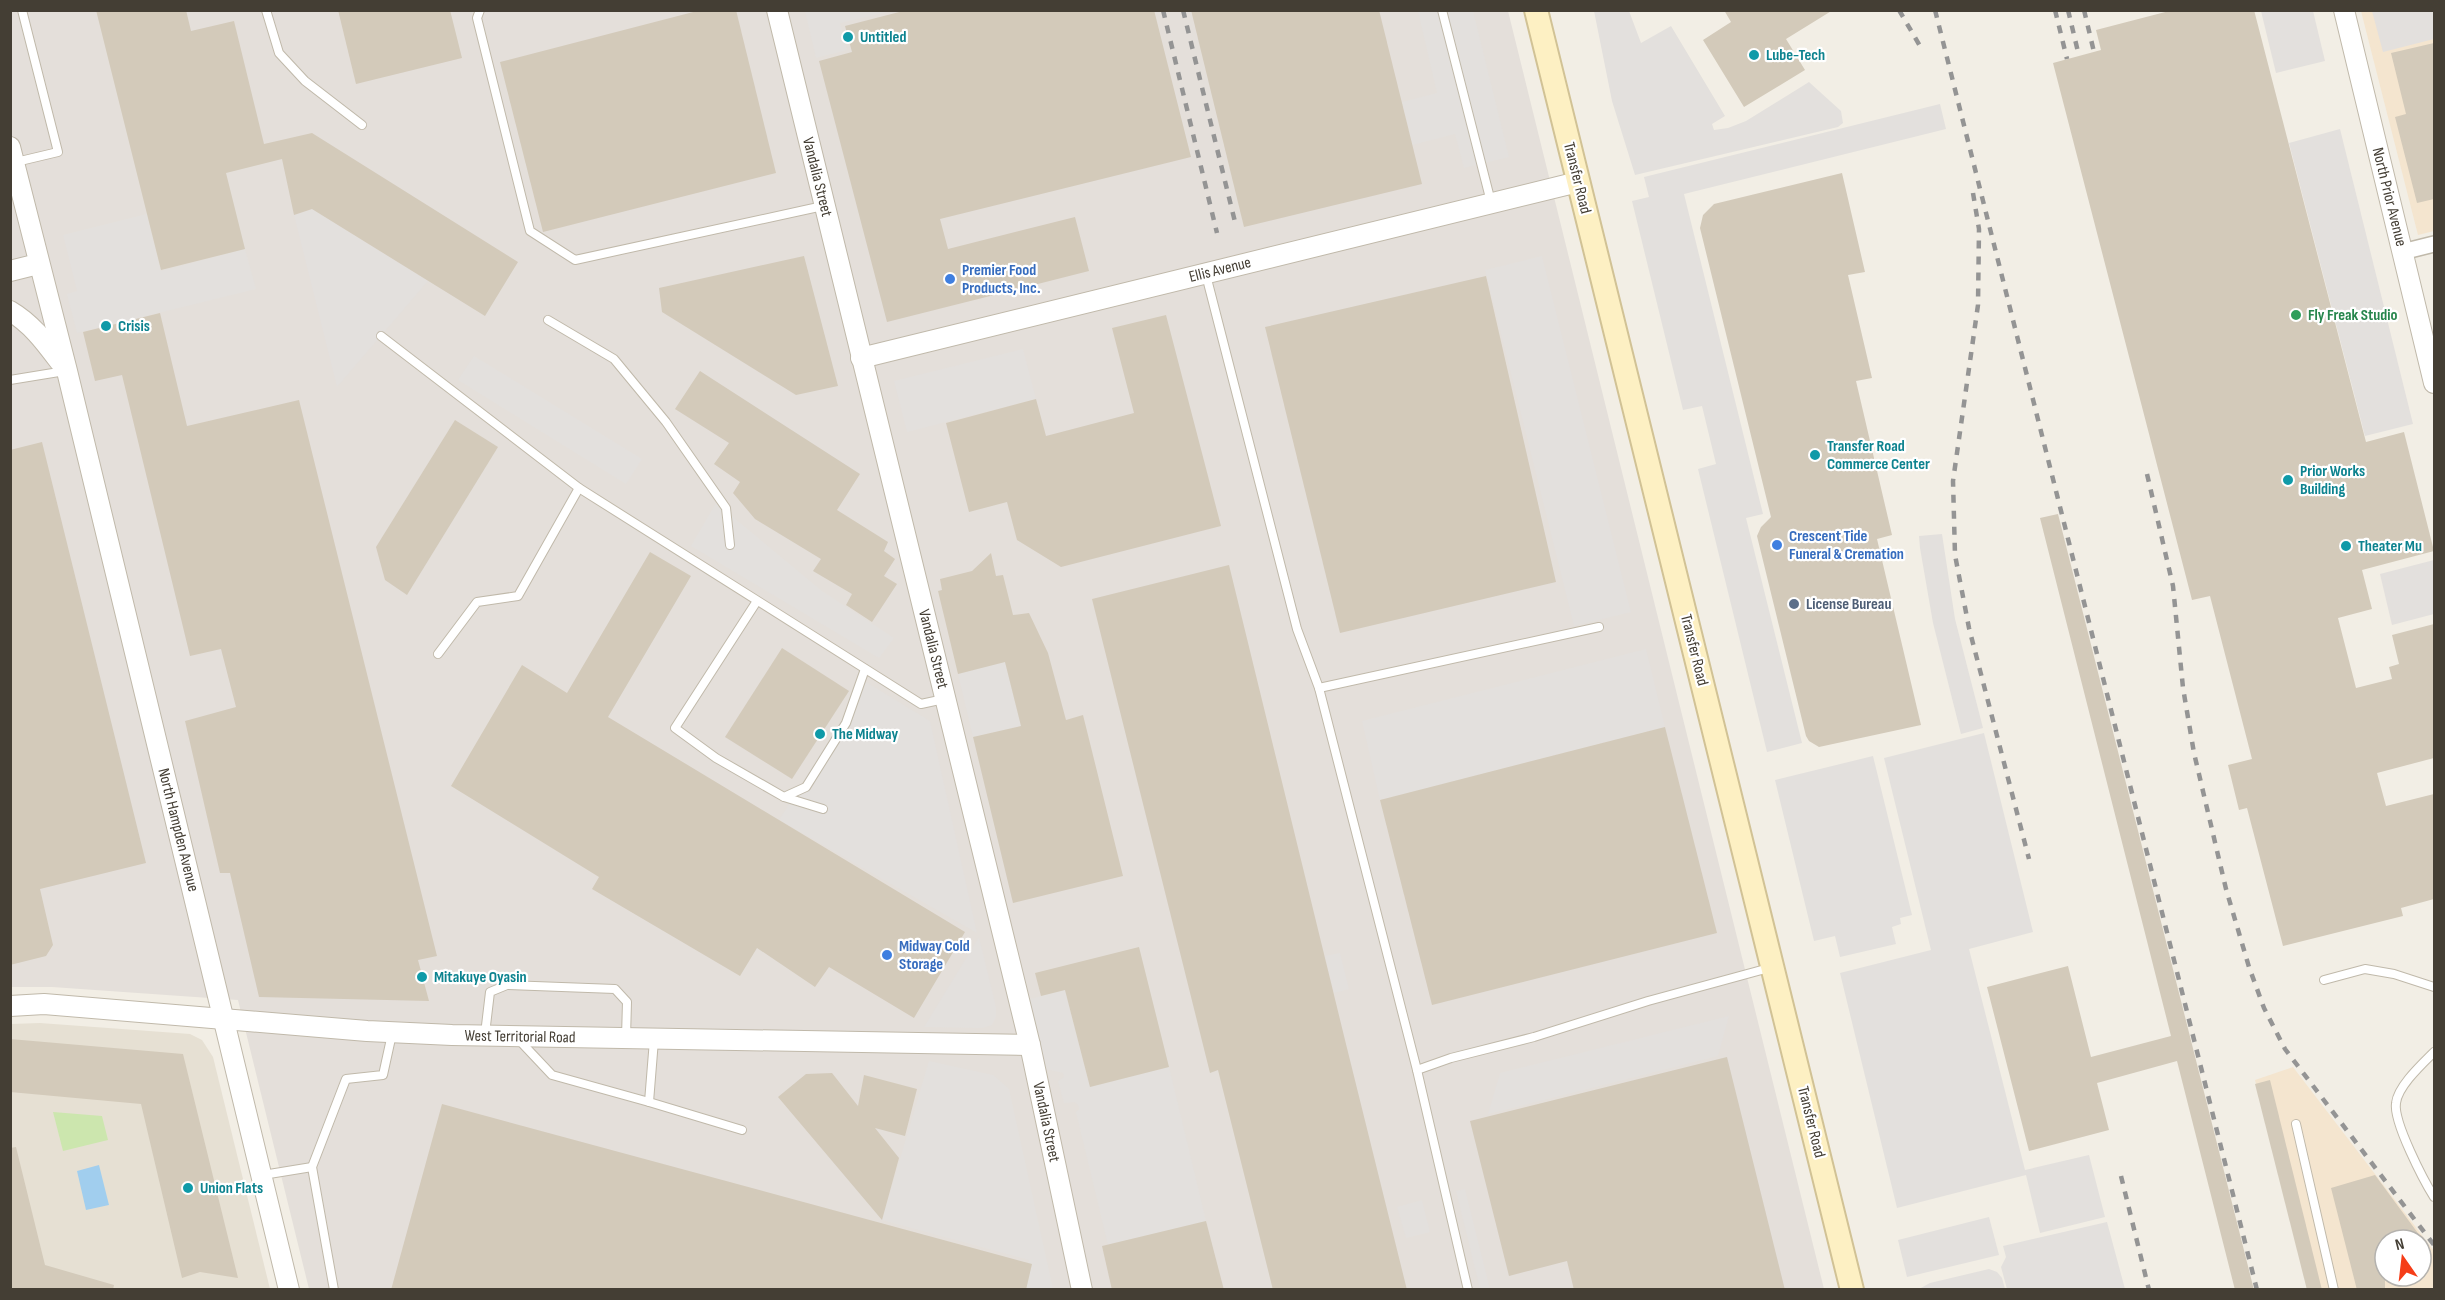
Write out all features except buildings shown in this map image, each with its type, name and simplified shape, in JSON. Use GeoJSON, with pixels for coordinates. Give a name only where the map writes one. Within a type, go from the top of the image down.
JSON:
{"type":"FeatureCollection","features":[{"type":"Feature","properties":{"kind":"main road","name":"Transfer Road"},"geometry":{"type":"LineString","coordinates":[[1536,10],[1852,1290]]}},
{"type":"Feature","properties":{"kind":"street","name":"Vandalia Street"},"geometry":{"type":"LineString","coordinates":[[777,10],[1030,1045],[1082,1290]]}},
{"type":"Feature","properties":{"kind":"street","name":"North Prior Avenue"},"geometry":{"type":"LineString","coordinates":[[2344,10],[2434,382]]}},
{"type":"Feature","properties":{"kind":"street","name":"North Hampden Avenue"},"geometry":{"type":"LineString","coordinates":[[12,155],[67,371],[289,1290]]}},
{"type":"Feature","properties":{"kind":"street","name":"Ellis Avenue"},"geometry":{"type":"LineString","coordinates":[[861,358],[1578,182]]}},
{"type":"Feature","properties":{"kind":"street"},"geometry":{"type":"LineString","coordinates":[[2403,252],[2434,244]]}},
{"type":"Feature","properties":{"kind":"street"},"geometry":{"type":"LineString","coordinates":[[10,271],[38,264]]}},
{"type":"Feature","properties":{"kind":"street","name":"North Hampden Avenue"},"geometry":{"type":"LineString","coordinates":[[10,311],[24,319],[38,332],[67,371]]}},
{"type":"Feature","properties":{"kind":"street","name":"West Territorial Road"},"geometry":{"type":"LineString","coordinates":[[10,1006],[44,1004],[392,1033],[654,1040],[1030,1045]]}},
{"type":"Feature","properties":{"kind":"lane"},"geometry":{"type":"LineString","coordinates":[[12,155],[58,152],[22,10]]}},
{"type":"Feature","properties":{"kind":"lane"},"geometry":{"type":"LineString","coordinates":[[266,10],[279,52],[305,81],[362,125]]}},
{"type":"Feature","properties":{"kind":"lane"},"geometry":{"type":"LineString","coordinates":[[480,10],[477,18],[530,231],[575,260],[824,205]]}},
{"type":"Feature","properties":{"kind":"lane"},"geometry":{"type":"LineString","coordinates":[[1442,10],[1491,203]]}},
{"type":"Feature","properties":{"kind":"lane"},"geometry":{"type":"LineString","coordinates":[[1206,274],[1297,629],[1319,688],[1417,1071],[1468,1290]]}},
{"type":"Feature","properties":{"kind":"lane"},"geometry":{"type":"LineString","coordinates":[[548,320],[614,359],[666,422],[726,508],[730,545]]}},
{"type":"Feature","properties":{"kind":"lane"},"geometry":{"type":"LineString","coordinates":[[381,336],[579,488],[921,704],[945,698]]}},
{"type":"Feature","properties":{"kind":"lane"},"geometry":{"type":"LineString","coordinates":[[10,380],[67,371]]}},
{"type":"Feature","properties":{"kind":"lane"},"geometry":{"type":"LineString","coordinates":[[438,654],[477,602],[518,597],[579,488]]}},
{"type":"Feature","properties":{"kind":"lane"},"geometry":{"type":"LineString","coordinates":[[757,601],[675,728],[716,758],[784,797],[823,809]]}},
{"type":"Feature","properties":{"kind":"lane"},"geometry":{"type":"LineString","coordinates":[[1319,688],[1599,627]]}},
{"type":"Feature","properties":{"kind":"lane"},"geometry":{"type":"LineString","coordinates":[[784,797],[806,787],[846,723],[865,669]]}},
{"type":"Feature","properties":{"kind":"lane"},"geometry":{"type":"LineString","coordinates":[[1417,1071],[1451,1058],[1534,1037],[1648,1001],[1773,967]]}},
{"type":"Feature","properties":{"kind":"lane"},"geometry":{"type":"LineString","coordinates":[[2324,980],[2365,969],[2394,974],[2434,987]]}},
{"type":"Feature","properties":{"kind":"lane"},"geometry":{"type":"LineString","coordinates":[[484,1036],[490,992],[507,985],[615,989],[627,1002],[626,1039]]}},
{"type":"Feature","properties":{"kind":"lane"},"geometry":{"type":"LineString","coordinates":[[334,1290],[312,1167],[346,1079],[383,1075],[392,1033]]}},
{"type":"Feature","properties":{"kind":"lane"},"geometry":{"type":"LineString","coordinates":[[516,1036],[552,1075],[742,1130]]}},
{"type":"Feature","properties":{"kind":"lane"},"geometry":{"type":"LineString","coordinates":[[649,1102],[654,1040]]}},
{"type":"Feature","properties":{"kind":"lane"},"geometry":{"type":"LineString","coordinates":[[2434,1052],[2410,1075],[2396,1103],[2400,1127],[2426,1185],[2434,1197]]}},
{"type":"Feature","properties":{"kind":"lane"},"geometry":{"type":"LineString","coordinates":[[2296,1124],[2334,1290]]}},
{"type":"Feature","properties":{"kind":"lane"},"geometry":{"type":"LineString","coordinates":[[261,1175],[312,1167]]}},
{"type":"Feature","properties":{"kind":"shaded area"},"geometry":{"type":"Polygon","coordinates":[[[805,10],[892,11],[840,23],[847,50],[816,58],[805,10]]]}},
{"type":"Feature","properties":{"kind":"shaded area"},"geometry":{"type":"Polygon","coordinates":[[[11,11],[1508,11],[1824,1289],[309,1289],[238,1000],[52,987],[11,987],[11,11]]]}},
{"type":"Feature","properties":{"kind":"shaded area"},"geometry":{"type":"Polygon","coordinates":[[[1418,11],[1473,11],[1509,157],[1464,168],[1455,134],[1412,145],[1402,102],[1437,93],[1418,11]]]}},
{"type":"Feature","properties":{"kind":"shaded area"},"geometry":{"type":"Polygon","coordinates":[[[1594,11],[1629,11],[1641,43],[1671,26],[1725,116],[1712,124],[1714,130],[1728,128],[1746,121],[1809,82],[1841,111],[1843,123],[1838,127],[1635,175],[1612,101],[1594,11]]]}},
{"type":"Feature","properties":{"kind":"shaded area"},"geometry":{"type":"Polygon","coordinates":[[[2261,11],[2313,11],[2325,61],[2276,73],[2261,11]]]}},
{"type":"Feature","properties":{"kind":"shaded area"},"geometry":{"type":"Polygon","coordinates":[[[2361,11],[2434,11],[2434,231],[2418,235],[2361,11]]]}},
{"type":"Feature","properties":{"kind":"shaded area"},"geometry":{"type":"Polygon","coordinates":[[[2372,11],[2434,11],[2434,39],[2383,52],[2372,11]]]}},
{"type":"Feature","properties":{"kind":"shaded area"},"geometry":{"type":"Polygon","coordinates":[[[1940,104],[1946,129],[1684,194],[1763,514],[1746,518],[1802,743],[1767,752],[1698,469],[1716,464],[1702,406],[1683,410],[1632,201],[1649,197],[1644,177],[1940,104]]]}},
{"type":"Feature","properties":{"kind":"shaded area"},"geometry":{"type":"Polygon","coordinates":[[[2340,129],[2413,424],[2365,436],[2289,143],[2340,129]]]}},
{"type":"Feature","properties":{"kind":"shaded area"},"geometry":{"type":"Polygon","coordinates":[[[312,209],[428,281],[337,387],[294,215],[312,209]]]}},
{"type":"Feature","properties":{"kind":"shaded area"},"geometry":{"type":"Polygon","coordinates":[[[147,214],[161,271],[245,249],[256,289],[77,333],[67,294],[77,291],[63,235],[147,214]]]}},
{"type":"Feature","properties":{"kind":"shaded area"},"geometry":{"type":"Polygon","coordinates":[[[1542,256],[1631,612],[1574,626],[1485,270],[1542,256]]]}},
{"type":"Feature","properties":{"kind":"shaded area"},"geometry":{"type":"Polygon","coordinates":[[[1023,349],[1036,399],[907,432],[894,381],[1023,349]]]}},
{"type":"Feature","properties":{"kind":"shaded area"},"geometry":{"type":"Polygon","coordinates":[[[474,356],[642,459],[626,484],[458,380],[474,356]]]}},
{"type":"Feature","properties":{"kind":"shaded area"},"geometry":{"type":"Polygon","coordinates":[[[716,503],[822,591],[894,638],[879,658],[691,546],[716,503]]]}},
{"type":"Feature","properties":{"kind":"shaded area"},"geometry":{"type":"Polygon","coordinates":[[[1942,534],[1955,619],[1983,728],[1961,734],[1933,623],[1920,548],[1919,536],[1942,534]]]}},
{"type":"Feature","properties":{"kind":"shaded area"},"geometry":{"type":"Polygon","coordinates":[[[2434,560],[2434,614],[2392,625],[2380,574],[2434,560]]]}},
{"type":"Feature","properties":{"kind":"shaded area"},"geometry":{"type":"Polygon","coordinates":[[[1646,649],[1665,727],[1380,800],[1362,721],[1646,649]]]}},
{"type":"Feature","properties":{"kind":"shaded area"},"geometry":{"type":"Polygon","coordinates":[[[1005,662],[1021,726],[973,737],[958,674],[1005,662]]]}},
{"type":"Feature","properties":{"kind":"shaded area"},"geometry":{"type":"Polygon","coordinates":[[[866,682],[930,721],[977,933],[779,820],[866,682]]]}},
{"type":"Feature","properties":{"kind":"shaded area"},"geometry":{"type":"Polygon","coordinates":[[[1984,733],[2033,932],[1969,949],[2025,1170],[2089,1155],[2105,1217],[2040,1233],[2026,1175],[1897,1208],[1840,973],[1931,950],[1884,758],[1984,733]]]}},
{"type":"Feature","properties":{"kind":"shaded area"},"geometry":{"type":"Polygon","coordinates":[[[1873,756],[1912,915],[1900,918],[1901,924],[1892,927],[1896,944],[1840,957],[1835,936],[1814,941],[1775,780],[1873,756]]]}},
{"type":"Feature","properties":{"kind":"shaded area"},"geometry":{"type":"Polygon","coordinates":[[[979,937],[996,1007],[996,1017],[992,1025],[982,1028],[924,1027],[979,937]]]}},
{"type":"Feature","properties":{"kind":"shaded area"},"geometry":{"type":"Polygon","coordinates":[[[1340,953],[1349,989],[1334,993],[1325,956],[1340,953]]]}},
{"type":"Feature","properties":{"kind":"shaded area"},"geometry":{"type":"Polygon","coordinates":[[[1065,990],[1090,1087],[1169,1067],[1206,1221],[1108,1245],[1076,1112],[1079,1109],[1078,1105],[1075,1102],[1064,1103],[1058,1081],[1064,1077],[1063,1073],[1041,1068],[1030,999],[1065,990]]]}},
{"type":"Feature","properties":{"kind":"shaded area"},"geometry":{"type":"Polygon","coordinates":[[[1729,1016],[1718,1056],[1488,1114],[1500,1073],[1729,1016]]]}},
{"type":"Feature","properties":{"kind":"shaded area"},"geometry":{"type":"Polygon","coordinates":[[[40,1023],[190,1034],[202,1040],[213,1057],[270,1289],[11,1290],[11,1024],[40,1023]]]}},
{"type":"Feature","properties":{"kind":"shaded area"},"geometry":{"type":"Polygon","coordinates":[[[929,1061],[993,1075],[1009,1089],[1053,1289],[1024,1289],[1029,1260],[882,1220],[929,1061]]]}},
{"type":"Feature","properties":{"kind":"shaded area"},"geometry":{"type":"Polygon","coordinates":[[[2293,1067],[2416,1228],[2373,1228],[2373,1288],[2433,1288],[2434,1251],[2434,1289],[2309,1289],[2255,1080],[2293,1067]]]}},
{"type":"Feature","properties":{"kind":"shaded area"},"geometry":{"type":"Polygon","coordinates":[[[1465,1189],[1490,1289],[1480,1289],[1456,1191],[1465,1189]]]}},
{"type":"Feature","properties":{"kind":"shaded area"},"geometry":{"type":"Polygon","coordinates":[[[1422,1200],[1430,1232],[1406,1238],[1397,1207],[1422,1200]]]}},
{"type":"Feature","properties":{"kind":"shaded area"},"geometry":{"type":"Polygon","coordinates":[[[1989,1217],[1999,1255],[1907,1277],[1898,1240],[1989,1217]]]}},
{"type":"Feature","properties":{"kind":"shaded area"},"geometry":{"type":"Polygon","coordinates":[[[2107,1222],[2125,1289],[2007,1289],[2001,1267],[2006,1257],[2003,1246],[2107,1222]]]}},
{"type":"Feature","properties":{"kind":"shaded area"},"geometry":{"type":"Polygon","coordinates":[[[1989,1269],[1997,1272],[2002,1278],[2005,1289],[1919,1289],[1930,1283],[1989,1269]]]}},
{"type":"Feature","properties":{"kind":"green space"},"geometry":{"type":"Polygon","coordinates":[[[53,1112],[102,1116],[108,1140],[63,1151],[53,1112]]]}},
{"type":"Feature","properties":{"kind":"water"},"geometry":{"type":"Polygon","coordinates":[[[99,1165],[109,1205],[86,1210],[77,1171],[99,1165]]]}},
{"type":"Feature","properties":{"kind":"railway"},"geometry":{"type":"LineString","coordinates":[[1163,10],[1217,233]]}},
{"type":"Feature","properties":{"kind":"railway"},"geometry":{"type":"LineString","coordinates":[[1183,10],[1236,226]]}},
{"type":"Feature","properties":{"kind":"railway"},"geometry":{"type":"LineString","coordinates":[[1899,10],[1920,46]]}},
{"type":"Feature","properties":{"kind":"railway"},"geometry":{"type":"LineString","coordinates":[[1935,10],[2257,1290]]}},
{"type":"Feature","properties":{"kind":"railway"},"geometry":{"type":"LineString","coordinates":[[2055,10],[2067,59]]}},
{"type":"Feature","properties":{"kind":"railway"},"geometry":{"type":"LineString","coordinates":[[2068,10],[2079,56]]}},
{"type":"Feature","properties":{"kind":"railway"},"geometry":{"type":"LineString","coordinates":[[2084,10],[2094,52]]}},
{"type":"Feature","properties":{"kind":"railway"},"geometry":{"type":"LineString","coordinates":[[1973,193],[1979,229],[1978,305],[1953,481],[1955,555],[1969,628],[2029,859]]}},
{"type":"Feature","properties":{"kind":"railway"},"geometry":{"type":"LineString","coordinates":[[2147,474],[2173,586],[2183,688],[2194,753],[2226,889],[2249,967],[2264,1008],[2285,1049],[2434,1245]]}},
{"type":"Feature","properties":{"kind":"railway"},"geometry":{"type":"LineString","coordinates":[[2121,1176],[2149,1290]]}},
{"type":"Feature","properties":{"kind":"place","name":"Untitled"},"geometry":{"type":"Point","coordinates":[848,37]}},
{"type":"Feature","properties":{"kind":"place","name":"Lube-Tech"},"geometry":{"type":"Point","coordinates":[1754,55]}},
{"type":"Feature","properties":{"kind":"place","name":"Premier Food Products, Inc."},"geometry":{"type":"Point","coordinates":[950,279]}},
{"type":"Feature","properties":{"kind":"place","name":"Fly Freak Studio"},"geometry":{"type":"Point","coordinates":[2296,315]}},
{"type":"Feature","properties":{"kind":"place","name":"Crisis"},"geometry":{"type":"Point","coordinates":[106,326]}},
{"type":"Feature","properties":{"kind":"place","name":"Transfer Road Commerce Center"},"geometry":{"type":"Point","coordinates":[1815,455]}},
{"type":"Feature","properties":{"kind":"place","name":"Prior Works Building"},"geometry":{"type":"Point","coordinates":[2288,480]}},
{"type":"Feature","properties":{"kind":"place","name":"Crescent Tide Funeral & Cremation"},"geometry":{"type":"Point","coordinates":[1777,545]}},
{"type":"Feature","properties":{"kind":"place","name":"Theater Mu"},"geometry":{"type":"Point","coordinates":[2346,546]}},
{"type":"Feature","properties":{"kind":"place","name":"License Bureau"},"geometry":{"type":"Point","coordinates":[1794,604]}},
{"type":"Feature","properties":{"kind":"place","name":"The Midway"},"geometry":{"type":"Point","coordinates":[820,734]}},
{"type":"Feature","properties":{"kind":"place","name":"Midway Cold Storage"},"geometry":{"type":"Point","coordinates":[887,955]}},
{"type":"Feature","properties":{"kind":"place","name":"Mitakuye Oyasin"},"geometry":{"type":"Point","coordinates":[422,977]}},
{"type":"Feature","properties":{"kind":"place","name":"Union Flats"},"geometry":{"type":"Point","coordinates":[188,1188]}}]}
